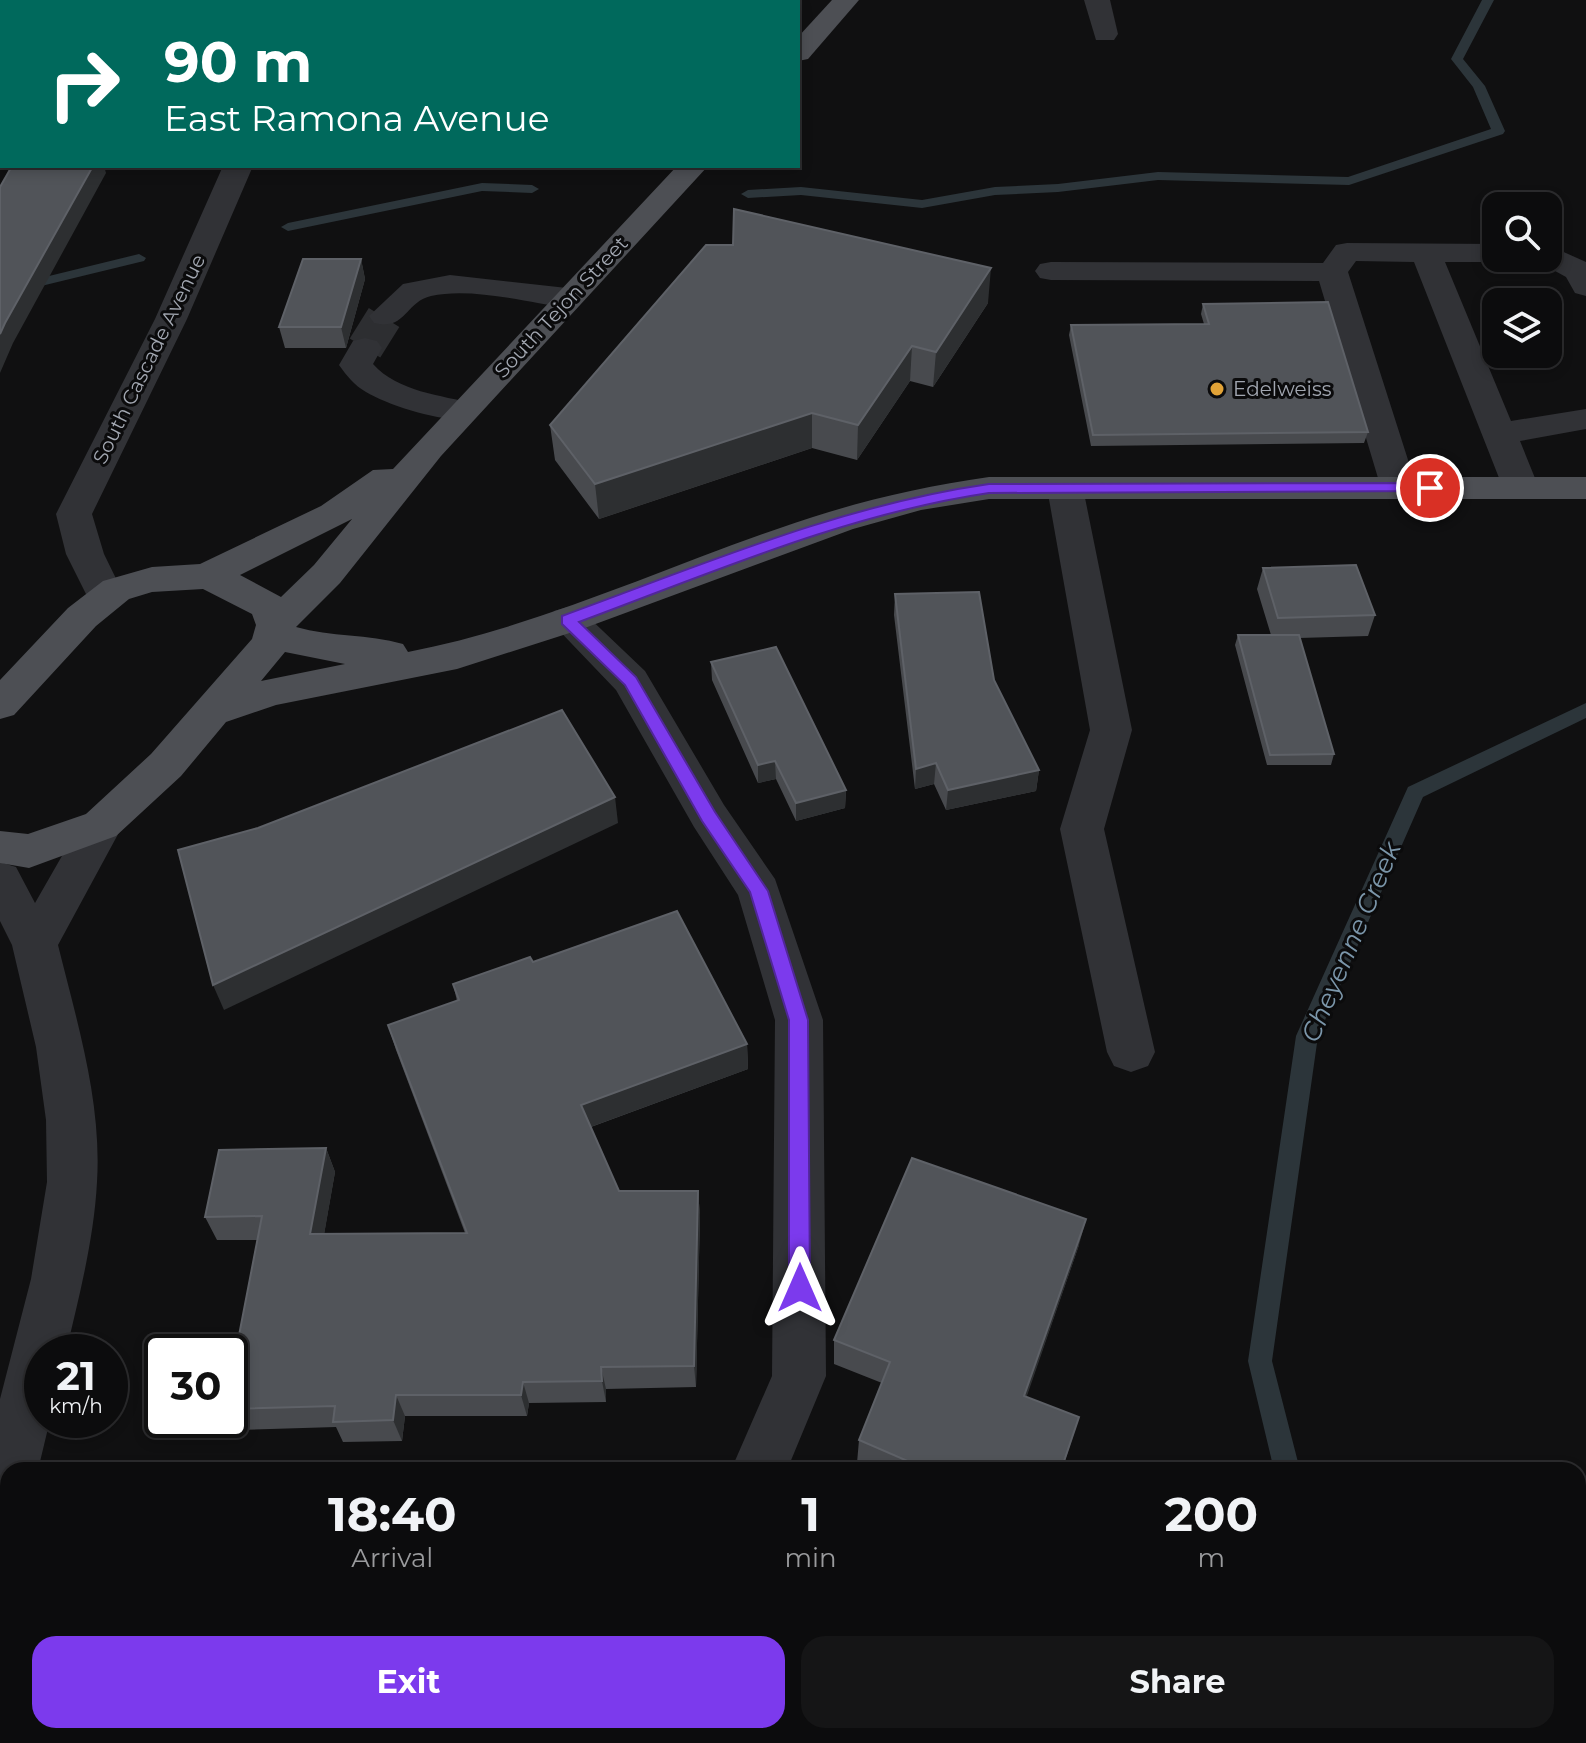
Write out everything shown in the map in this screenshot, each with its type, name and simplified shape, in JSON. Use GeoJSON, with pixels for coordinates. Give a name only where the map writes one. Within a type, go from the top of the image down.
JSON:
{"type":"FeatureCollection","features":[{"type":"Feature","properties":{"kind":"main road"},"geometry":{"type":"LineString","coordinates":[[800,51],[846,0]]}},
{"type":"Feature","properties":{"kind":"main road","name":"South Tejon Street"},"geometry":{"type":"LineString","coordinates":[[429,448],[691,168]]}},
{"type":"Feature","properties":{"kind":"main road"},"geometry":{"type":"LineString","coordinates":[[0,705],[82,617],[116,590],[152,580],[207,576],[334,514],[429,448]]}},
{"type":"Feature","properties":{"kind":"main road"},"geometry":{"type":"LineString","coordinates":[[274,630],[327,574],[429,448]]}},
{"type":"Feature","properties":{"kind":"main road"},"geometry":{"type":"LineString","coordinates":[[208,713],[272,692],[443,659],[568,620],[840,521],[919,499],[989,488],[1586,488]]}},
{"type":"Feature","properties":{"kind":"main road"},"geometry":{"type":"LineString","coordinates":[[0,847],[29,851],[101,825],[128,804],[166,765],[271,643],[274,630],[269,607],[207,576]]}},
{"type":"Feature","properties":{"kind":"main road"},"geometry":{"type":"LineString","coordinates":[[274,630],[327,649],[443,659]]}},
{"type":"Feature","properties":{"kind":"street"},"geometry":{"type":"LineString","coordinates":[[1097,0],[1105,34]]}},
{"type":"Feature","properties":{"kind":"street","name":"South Cascade Avenue"},"geometry":{"type":"LineString","coordinates":[[106,597],[85,554],[74,514],[171,319],[237,168]]}},
{"type":"Feature","properties":{"kind":"street"},"geometry":{"type":"LineString","coordinates":[[1332,272],[1347,252],[1482,253]]}},
{"type":"Feature","properties":{"kind":"street"},"geometry":{"type":"LineString","coordinates":[[1426,253],[1521,488]]}},
{"type":"Feature","properties":{"kind":"street"},"geometry":{"type":"LineString","coordinates":[[1562,262],[1579,271],[1586,286]]}},
{"type":"Feature","properties":{"kind":"street"},"geometry":{"type":"LineString","coordinates":[[1051,271],[1332,272]]}},
{"type":"Feature","properties":{"kind":"street"},"geometry":{"type":"LineString","coordinates":[[1332,272],[1399,488]]}},
{"type":"Feature","properties":{"kind":"street"},"geometry":{"type":"LineString","coordinates":[[385,316],[420,288],[458,286],[567,298]]}},
{"type":"Feature","properties":{"kind":"street"},"geometry":{"type":"LineString","coordinates":[[365,348],[356,365],[363,378],[396,392],[463,411]]}},
{"type":"Feature","properties":{"kind":"street"},"geometry":{"type":"LineString","coordinates":[[1499,434],[1586,419]]}},
{"type":"Feature","properties":{"kind":"street"},"geometry":{"type":"LineString","coordinates":[[1065,488],[1111,730],[1082,829],[1131,1052]]}},
{"type":"Feature","properties":{"kind":"street"},"geometry":{"type":"LineString","coordinates":[[568,620],[631,681],[709,816],[759,891],[799,1020],[799,1376],[762,1462]]}},
{"type":"Feature","properties":{"kind":"street"},"geometry":{"type":"LineString","coordinates":[[35,945],[101,825]]}},
{"type":"Feature","properties":{"kind":"street"},"geometry":{"type":"LineString","coordinates":[[0,879],[35,945],[60,1047],[68,1098],[72,1182],[57,1279],[12,1462]]}},
{"type":"Feature","properties":{"kind":"building"},"geometry":{"type":"Polygon","coordinates":[[[11,168],[92,168],[0,334],[0,187],[11,168]]]}},
{"type":"Feature","properties":{"kind":"building"},"geometry":{"type":"Polygon","coordinates":[[[734,209],[991,268],[936,352],[912,346],[858,425],[812,413],[595,484],[550,425],[706,245],[733,245],[734,209]]]}},
{"type":"Feature","properties":{"kind":"building"},"geometry":{"type":"Polygon","coordinates":[[[303,259],[361,259],[341,327],[279,327],[303,259]]]}},
{"type":"Feature","properties":{"kind":"building","name":"Edelweiss"},"geometry":{"type":"Polygon","coordinates":[[[1328,302],[1368,432],[1093,435],[1071,325],[1209,324],[1203,304],[1328,302]]]}},
{"type":"Feature","properties":{"kind":"building"},"geometry":{"type":"Polygon","coordinates":[[[1356,565],[1375,615],[1278,618],[1263,568],[1356,565]]]}},
{"type":"Feature","properties":{"kind":"building"},"geometry":{"type":"Polygon","coordinates":[[[979,592],[994,680],[1039,770],[948,790],[936,763],[916,769],[895,594],[979,592]]]}},
{"type":"Feature","properties":{"kind":"building"},"geometry":{"type":"Polygon","coordinates":[[[1238,635],[1299,635],[1334,754],[1270,755],[1238,635]]]}},
{"type":"Feature","properties":{"kind":"building"},"geometry":{"type":"Polygon","coordinates":[[[776,647],[846,790],[796,803],[775,761],[758,765],[711,662],[776,647]]]}},
{"type":"Feature","properties":{"kind":"building"},"geometry":{"type":"Polygon","coordinates":[[[562,710],[615,797],[213,985],[178,850],[258,828],[562,710]]]}},
{"type":"Feature","properties":{"kind":"building"},"geometry":{"type":"Polygon","coordinates":[[[677,911],[747,1044],[581,1105],[619,1191],[698,1191],[694,1366],[601,1367],[602,1381],[523,1382],[521,1395],[396,1395],[393,1420],[333,1422],[335,1406],[248,1408],[248,1334],[239,1334],[262,1216],[205,1217],[219,1150],[326,1148],[310,1234],[467,1233],[388,1025],[459,1000],[453,984],[530,957],[533,962],[677,911]]]}},
{"type":"Feature","properties":{"kind":"building"},"geometry":{"type":"Polygon","coordinates":[[[912,1158],[1086,1219],[1024,1396],[1079,1417],[1064,1462],[910,1462],[859,1440],[890,1362],[834,1340],[912,1158]]]}},
{"type":"Feature","properties":{"kind":"waterway"},"geometry":{"type":"LineString","coordinates":[[748,194],[801,191],[922,204],[995,191],[1058,188],[1158,176],[1349,181],[1498,131],[1479,86],[1457,59],[1488,0]]}},
{"type":"Feature","properties":{"kind":"waterway"},"geometry":{"type":"LineString","coordinates":[[288,227],[482,187],[532,189]]}},
{"type":"Feature","properties":{"kind":"waterway"},"geometry":{"type":"LineString","coordinates":[[0,292],[139,258]]}},
{"type":"Feature","properties":{"kind":"waterway","name":"Cheyenne Creek"},"geometry":{"type":"LineString","coordinates":[[1285,1462],[1260,1361],[1307,1036],[1415,792],[1586,710]]}},
{"type":"Feature","properties":{"kind":"tunnel"},"geometry":{"type":"LineString","coordinates":[[365,348],[385,316]]}},
{"type":"Feature","properties":{"kind":"place","name":"Edelweiss"},"geometry":{"type":"Point","coordinates":[1217,389]}},
{"type":"Feature","properties":{"kind":"route"},"geometry":{"type":"LineString","coordinates":[[800,1288],[799,1020],[759,891],[674,759],[631,681],[568,620],[840,521],[943,495],[989,488],[1430,488]]}}]}
